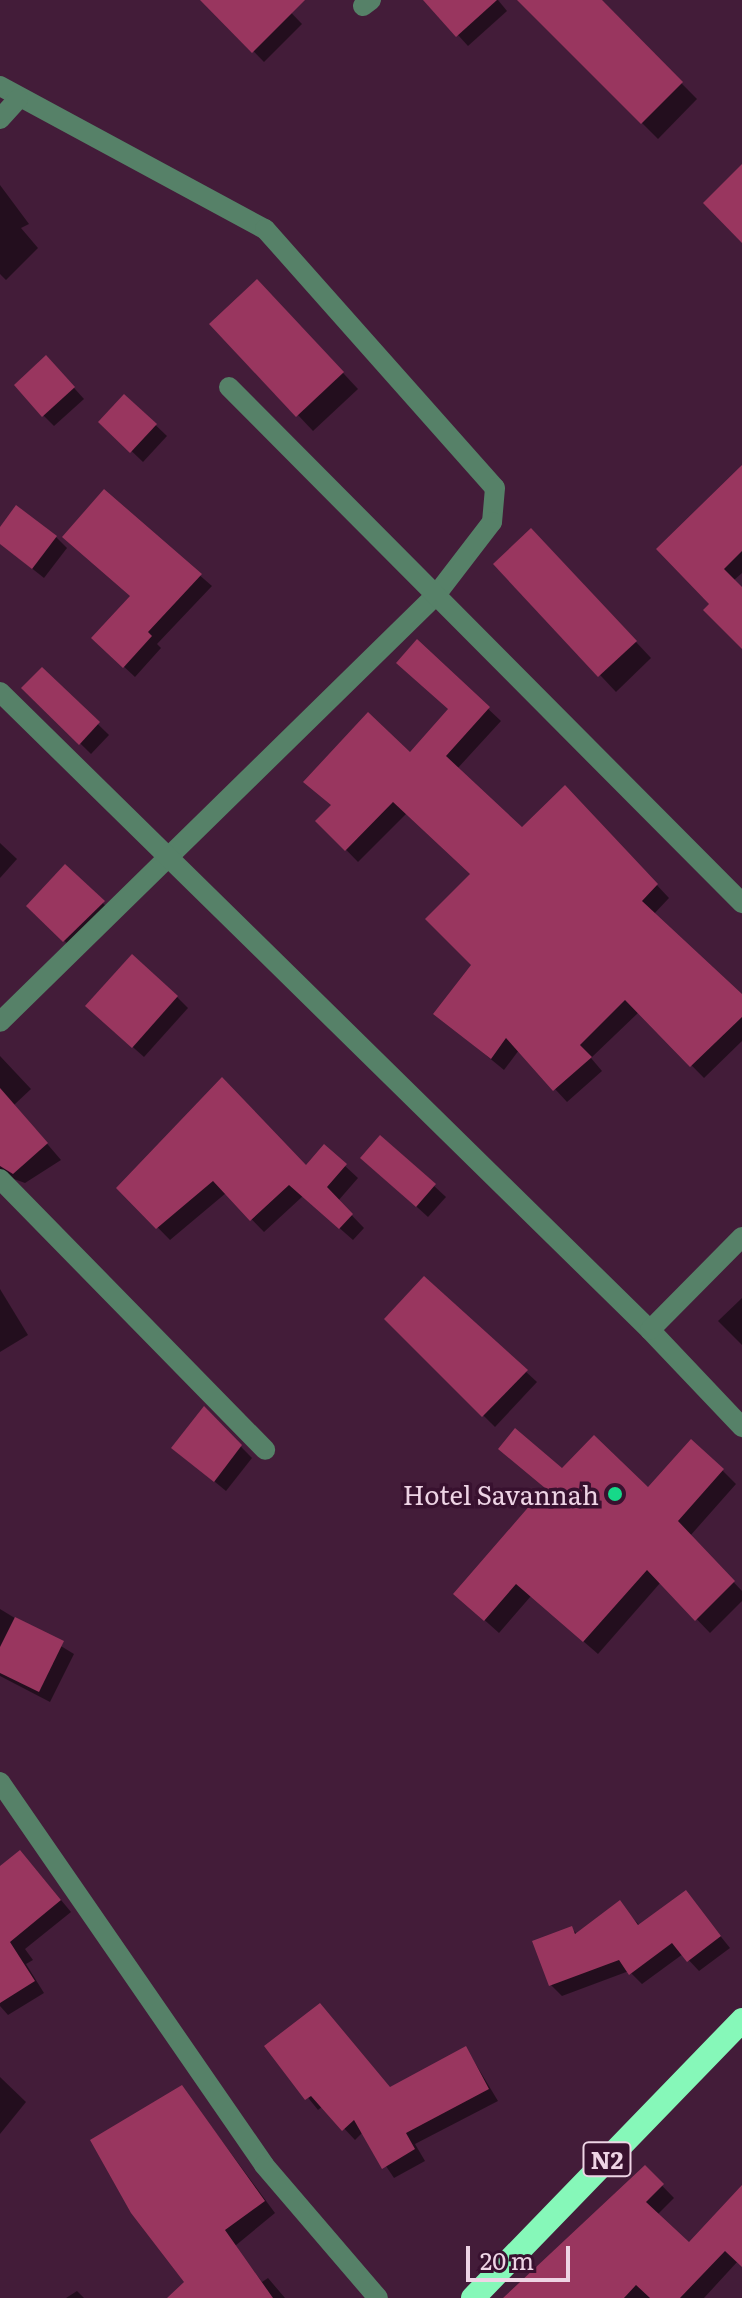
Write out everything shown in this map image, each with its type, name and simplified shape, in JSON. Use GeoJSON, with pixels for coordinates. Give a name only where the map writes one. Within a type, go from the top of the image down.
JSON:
{"type":"FeatureCollection","features":[{"type":"Feature","properties":{"kind":"highway","name":"N2"},"geometry":{"type":"LineString","coordinates":[[473,2298],[742,2020]]}},
{"type":"Feature","properties":{"kind":"street"},"geometry":{"type":"LineString","coordinates":[[0,86],[18,99],[265,229],[461,444],[495,488],[492,522],[436,595],[168,861],[0,1022]]}},
{"type":"Feature","properties":{"kind":"street"},"geometry":{"type":"LineString","coordinates":[[0,119],[18,99]]}},
{"type":"Feature","properties":{"kind":"street"},"geometry":{"type":"LineString","coordinates":[[229,387],[742,903]]}},
{"type":"Feature","properties":{"kind":"street"},"geometry":{"type":"LineString","coordinates":[[0,692],[168,861],[650,1330],[742,1427]]}},
{"type":"Feature","properties":{"kind":"street"},"geometry":{"type":"LineString","coordinates":[[0,1179],[265,1450]]}},
{"type":"Feature","properties":{"kind":"street"},"geometry":{"type":"LineString","coordinates":[[650,1330],[742,1237]]}},
{"type":"Feature","properties":{"kind":"street"},"geometry":{"type":"LineString","coordinates":[[0,1782],[264,2165],[378,2298]]}},
{"type":"Feature","properties":{"kind":"building"},"geometry":{"type":"Polygon","coordinates":[[[200,0],[305,0],[252,53],[200,0]]]}},
{"type":"Feature","properties":{"kind":"building"},"geometry":{"type":"Polygon","coordinates":[[[423,0],[497,0],[456,37],[423,0]]]}},
{"type":"Feature","properties":{"kind":"building"},"geometry":{"type":"Polygon","coordinates":[[[517,0],[602,0],[683,82],[641,124],[517,0]]]}},
{"type":"Feature","properties":{"kind":"building"},"geometry":{"type":"Polygon","coordinates":[[[742,164],[742,243],[703,203],[742,164]]]}},
{"type":"Feature","properties":{"kind":"building"},"geometry":{"type":"Polygon","coordinates":[[[257,279],[344,372],[296,417],[209,324],[257,279]]]}},
{"type":"Feature","properties":{"kind":"building"},"geometry":{"type":"Polygon","coordinates":[[[46,355],[75,387],[42,417],[14,385],[46,355]]]}},
{"type":"Feature","properties":{"kind":"building"},"geometry":{"type":"Polygon","coordinates":[[[124,394],[157,424],[130,453],[98,422],[124,394]]]}},
{"type":"Feature","properties":{"kind":"building"},"geometry":{"type":"Polygon","coordinates":[[[742,465],[742,551],[724,569],[742,587],[742,649],[703,610],[709,604],[656,549],[742,465]]]}},
{"type":"Feature","properties":{"kind":"building"},"geometry":{"type":"Polygon","coordinates":[[[104,489],[202,574],[148,632],[152,636],[123,668],[91,638],[130,596],[62,537],[104,489]]]}},
{"type":"Feature","properties":{"kind":"building"},"geometry":{"type":"Polygon","coordinates":[[[16,505],[57,536],[32,569],[0,544],[0,527],[16,505]]]}},
{"type":"Feature","properties":{"kind":"building"},"geometry":{"type":"Polygon","coordinates":[[[531,528],[637,641],[598,677],[493,564],[531,528]]]}},
{"type":"Feature","properties":{"kind":"building"},"geometry":{"type":"Polygon","coordinates":[[[417,639],[490,707],[446,756],[522,827],[565,785],[658,884],[642,901],[742,994],[742,1017],[690,1067],[625,1000],[580,1045],[592,1057],[553,1091],[506,1038],[491,1059],[433,1014],[471,965],[425,919],[470,874],[393,802],[345,851],[315,821],[331,805],[303,782],[368,712],[410,752],[448,709],[396,663],[417,639]]]}},
{"type":"Feature","properties":{"kind":"building"},"geometry":{"type":"Polygon","coordinates":[[[42,667],[100,722],[79,745],[21,688],[42,667]]]}},
{"type":"Feature","properties":{"kind":"building"},"geometry":{"type":"Polygon","coordinates":[[[65,864],[105,901],[63,942],[26,906],[65,864]]]}},
{"type":"Feature","properties":{"kind":"building"},"geometry":{"type":"Polygon","coordinates":[[[132,954],[178,996],[132,1048],[85,1006],[132,954]]]}},
{"type":"Feature","properties":{"kind":"building"},"geometry":{"type":"Polygon","coordinates":[[[222,1077],[306,1165],[324,1144],[347,1164],[327,1187],[353,1214],[339,1229],[289,1185],[250,1221],[213,1181],[156,1229],[116,1188],[222,1077]]]}},
{"type":"Feature","properties":{"kind":"building"},"geometry":{"type":"Polygon","coordinates":[[[0,1088],[48,1143],[13,1174],[0,1166],[0,1088]]]}},
{"type":"Feature","properties":{"kind":"building"},"geometry":{"type":"Polygon","coordinates":[[[380,1135],[436,1184],[416,1207],[360,1158],[380,1135]]]}},
{"type":"Feature","properties":{"kind":"building"},"geometry":{"type":"Polygon","coordinates":[[[424,1276],[528,1370],[482,1417],[384,1319],[424,1276]]]}},
{"type":"Feature","properties":{"kind":"building"},"geometry":{"type":"Polygon","coordinates":[[[204,1406],[242,1445],[214,1482],[171,1448],[204,1406]]]}},
{"type":"Feature","properties":{"kind":"building"},"geometry":{"type":"Polygon","coordinates":[[[515,1428],[562,1468],[594,1435],[648,1487],[691,1439],[724,1469],[678,1521],[735,1581],[695,1621],[647,1570],[583,1642],[516,1584],[484,1621],[453,1594],[545,1488],[498,1449],[515,1428]]]}},
{"type":"Feature","properties":{"kind":"building"},"geometry":{"type":"Polygon","coordinates":[[[15,1617],[64,1641],[39,1692],[0,1673],[0,1647],[15,1617]]]}},
{"type":"Feature","properties":{"kind":"building"},"geometry":{"type":"Polygon","coordinates":[[[20,1850],[61,1900],[10,1942],[35,1981],[0,2003],[0,1866],[20,1850]]]}},
{"type":"Feature","properties":{"kind":"building"},"geometry":{"type":"Polygon","coordinates":[[[686,1890],[721,1936],[687,1962],[672,1943],[629,1975],[619,1960],[549,1986],[532,1941],[572,1926],[575,1934],[620,1900],[638,1925],[686,1890]]]}},
{"type":"Feature","properties":{"kind":"building"},"geometry":{"type":"Polygon","coordinates":[[[320,2003],[390,2087],[466,2046],[489,2089],[406,2133],[415,2149],[382,2169],[354,2120],[342,2131],[311,2096],[305,2100],[264,2046],[320,2003]]]}},
{"type":"Feature","properties":{"kind":"building"},"geometry":{"type":"Polygon","coordinates":[[[182,2085],[265,2201],[225,2230],[273,2298],[167,2298],[184,2282],[131,2213],[90,2140],[182,2085]]]}},
{"type":"Feature","properties":{"kind":"building"},"geometry":{"type":"Polygon","coordinates":[[[645,2165],[664,2184],[646,2202],[689,2242],[742,2185],[742,2267],[725,2251],[680,2298],[650,2298],[636,2285],[624,2298],[503,2298],[645,2165]]]}},
{"type":"Feature","properties":{"kind":"place","name":"Hotel Savannah"},"geometry":{"type":"Point","coordinates":[615,1494]}}]}
